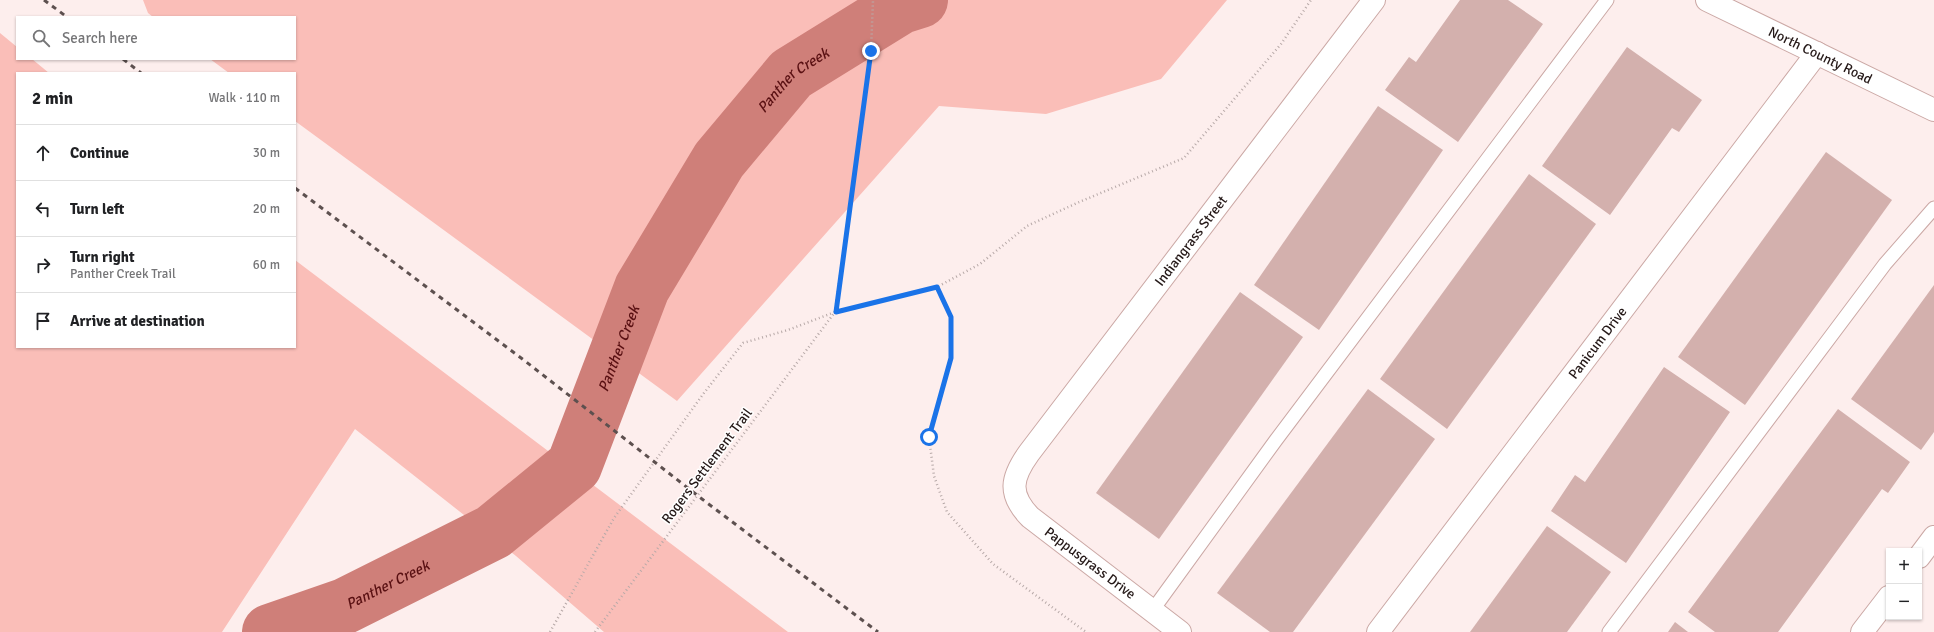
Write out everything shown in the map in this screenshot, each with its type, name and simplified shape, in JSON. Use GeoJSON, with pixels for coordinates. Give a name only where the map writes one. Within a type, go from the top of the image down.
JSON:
{"type":"FeatureCollection","features":[{"type":"Feature","properties":{"kind":"street","name":"Indiangrass Street"},"geometry":{"type":"LineString","coordinates":[[1014,484],[1022,463],[1029,453],[1374,0]]}},
{"type":"Feature","properties":{"kind":"street","name":"North County Road"},"geometry":{"type":"LineString","coordinates":[[1707,0],[1934,110]]}},
{"type":"Feature","properties":{"kind":"street","name":"Panicum Drive"},"geometry":{"type":"LineString","coordinates":[[1378,632],[1818,53]]}},
{"type":"Feature","properties":{"kind":"street","name":"Pappusgrass Drive"},"geometry":{"type":"LineString","coordinates":[[1014,484],[1016,497],[1021,508],[1030,517],[1180,632]]}},
{"type":"Feature","properties":{"kind":"street"},"geometry":{"type":"LineString","coordinates":[[1922,553],[1934,537]]}},
{"type":"Feature","properties":{"kind":"street"},"geometry":{"type":"LineString","coordinates":[[1862,632],[1886,601]]}},
{"type":"Feature","properties":{"kind":"lane"},"geometry":{"type":"LineString","coordinates":[[1152,611],[1276,440],[1607,0]]}},
{"type":"Feature","properties":{"kind":"lane"},"geometry":{"type":"LineString","coordinates":[[1609,632],[1885,264],[1934,208]]}},
{"type":"Feature","properties":{"kind":"path"},"geometry":{"type":"LineString","coordinates":[[836,312],[871,47],[873,0]]}},
{"type":"Feature","properties":{"kind":"path"},"geometry":{"type":"LineString","coordinates":[[550,632],[614,518],[704,393],[743,343],[788,330],[836,312],[937,287],[980,264],[1027,226],[1077,203],[1184,158],[1281,44],[1311,0]]}},
{"type":"Feature","properties":{"kind":"path"},"geometry":{"type":"LineString","coordinates":[[937,287],[951,317],[951,358],[929,437],[934,476],[947,512],[993,564],[1086,632]]}},
{"type":"Feature","properties":{"kind":"path","name":"Rogers Settlement Trail"},"geometry":{"type":"LineString","coordinates":[[595,632],[836,312]]}},
{"type":"Feature","properties":{"kind":"shaded area"},"geometry":{"type":"Polygon","coordinates":[[[143,0],[1227,0],[1161,79],[1046,114],[939,106],[677,401],[296,122],[296,72],[228,72],[211,60],[296,60],[296,16],[152,16],[148,13],[143,0]]]}},
{"type":"Feature","properties":{"kind":"shaded area"},"geometry":{"type":"Polygon","coordinates":[[[0,33],[16,46],[16,60],[33,60],[48,72],[16,72],[16,348],[296,348],[296,261],[788,632],[604,632],[516,556],[355,429],[222,632],[0,632],[0,33]]]}},
{"type":"Feature","properties":{"kind":"building"},"geometry":{"type":"Polygon","coordinates":[[[1460,0],[1508,0],[1543,24],[1458,142],[1385,90],[1409,57],[1416,62],[1460,0]]]}},
{"type":"Feature","properties":{"kind":"building"},"geometry":{"type":"Polygon","coordinates":[[[1627,47],[1702,100],[1679,132],[1672,128],[1610,215],[1542,166],[1627,47]]]}},
{"type":"Feature","properties":{"kind":"building"},"geometry":{"type":"Polygon","coordinates":[[[1378,106],[1443,150],[1319,330],[1254,285],[1378,106]]]}},
{"type":"Feature","properties":{"kind":"building"},"geometry":{"type":"Polygon","coordinates":[[[1826,152],[1892,200],[1745,405],[1678,357],[1826,152]]]}},
{"type":"Feature","properties":{"kind":"building"},"geometry":{"type":"Polygon","coordinates":[[[1529,174],[1596,224],[1447,429],[1380,379],[1529,174]]]}},
{"type":"Feature","properties":{"kind":"building"},"geometry":{"type":"Polygon","coordinates":[[[1934,285],[1934,432],[1921,450],[1851,399],[1934,285]]]}},
{"type":"Feature","properties":{"kind":"building"},"geometry":{"type":"Polygon","coordinates":[[[1240,292],[1303,337],[1159,539],[1096,493],[1240,292]]]}},
{"type":"Feature","properties":{"kind":"building"},"geometry":{"type":"Polygon","coordinates":[[[1664,367],[1730,412],[1626,563],[1551,511],[1575,475],[1585,482],[1664,367]]]}},
{"type":"Feature","properties":{"kind":"building"},"geometry":{"type":"Polygon","coordinates":[[[1368,389],[1435,439],[1293,632],[1270,632],[1217,593],[1368,389]]]}},
{"type":"Feature","properties":{"kind":"building"},"geometry":{"type":"Polygon","coordinates":[[[1838,409],[1910,462],[1888,493],[1882,489],[1778,632],[1715,632],[1688,612],[1838,409]]]}},
{"type":"Feature","properties":{"kind":"building"},"geometry":{"type":"Polygon","coordinates":[[[1547,526],[1611,572],[1567,632],[1470,632],[1547,526]]]}},
{"type":"Feature","properties":{"kind":"building"},"geometry":{"type":"Polygon","coordinates":[[[1675,622],[1688,632],[1668,632],[1675,622]]]}},
{"type":"Feature","properties":{"kind":"waterway","name":"Panther Creek"},"geometry":{"type":"LineString","coordinates":[[270,632],[345,606],[493,532],[574,466],[642,288],[719,160],[791,74],[901,6],[920,0]]}},
{"type":"Feature","properties":{"kind":"railway"},"geometry":{"type":"LineString","coordinates":[[44,0],[66,16]]}},
{"type":"Feature","properties":{"kind":"railway"},"geometry":{"type":"LineString","coordinates":[[124,60],[140,72]]}},
{"type":"Feature","properties":{"kind":"railway"},"geometry":{"type":"LineString","coordinates":[[296,189],[525,361],[702,499],[878,632]]}},
{"type":"Feature","properties":{"kind":"route"},"geometry":{"type":"LineString","coordinates":[[871,51],[836,312],[937,287],[951,317],[951,358],[929,437]]}}]}
